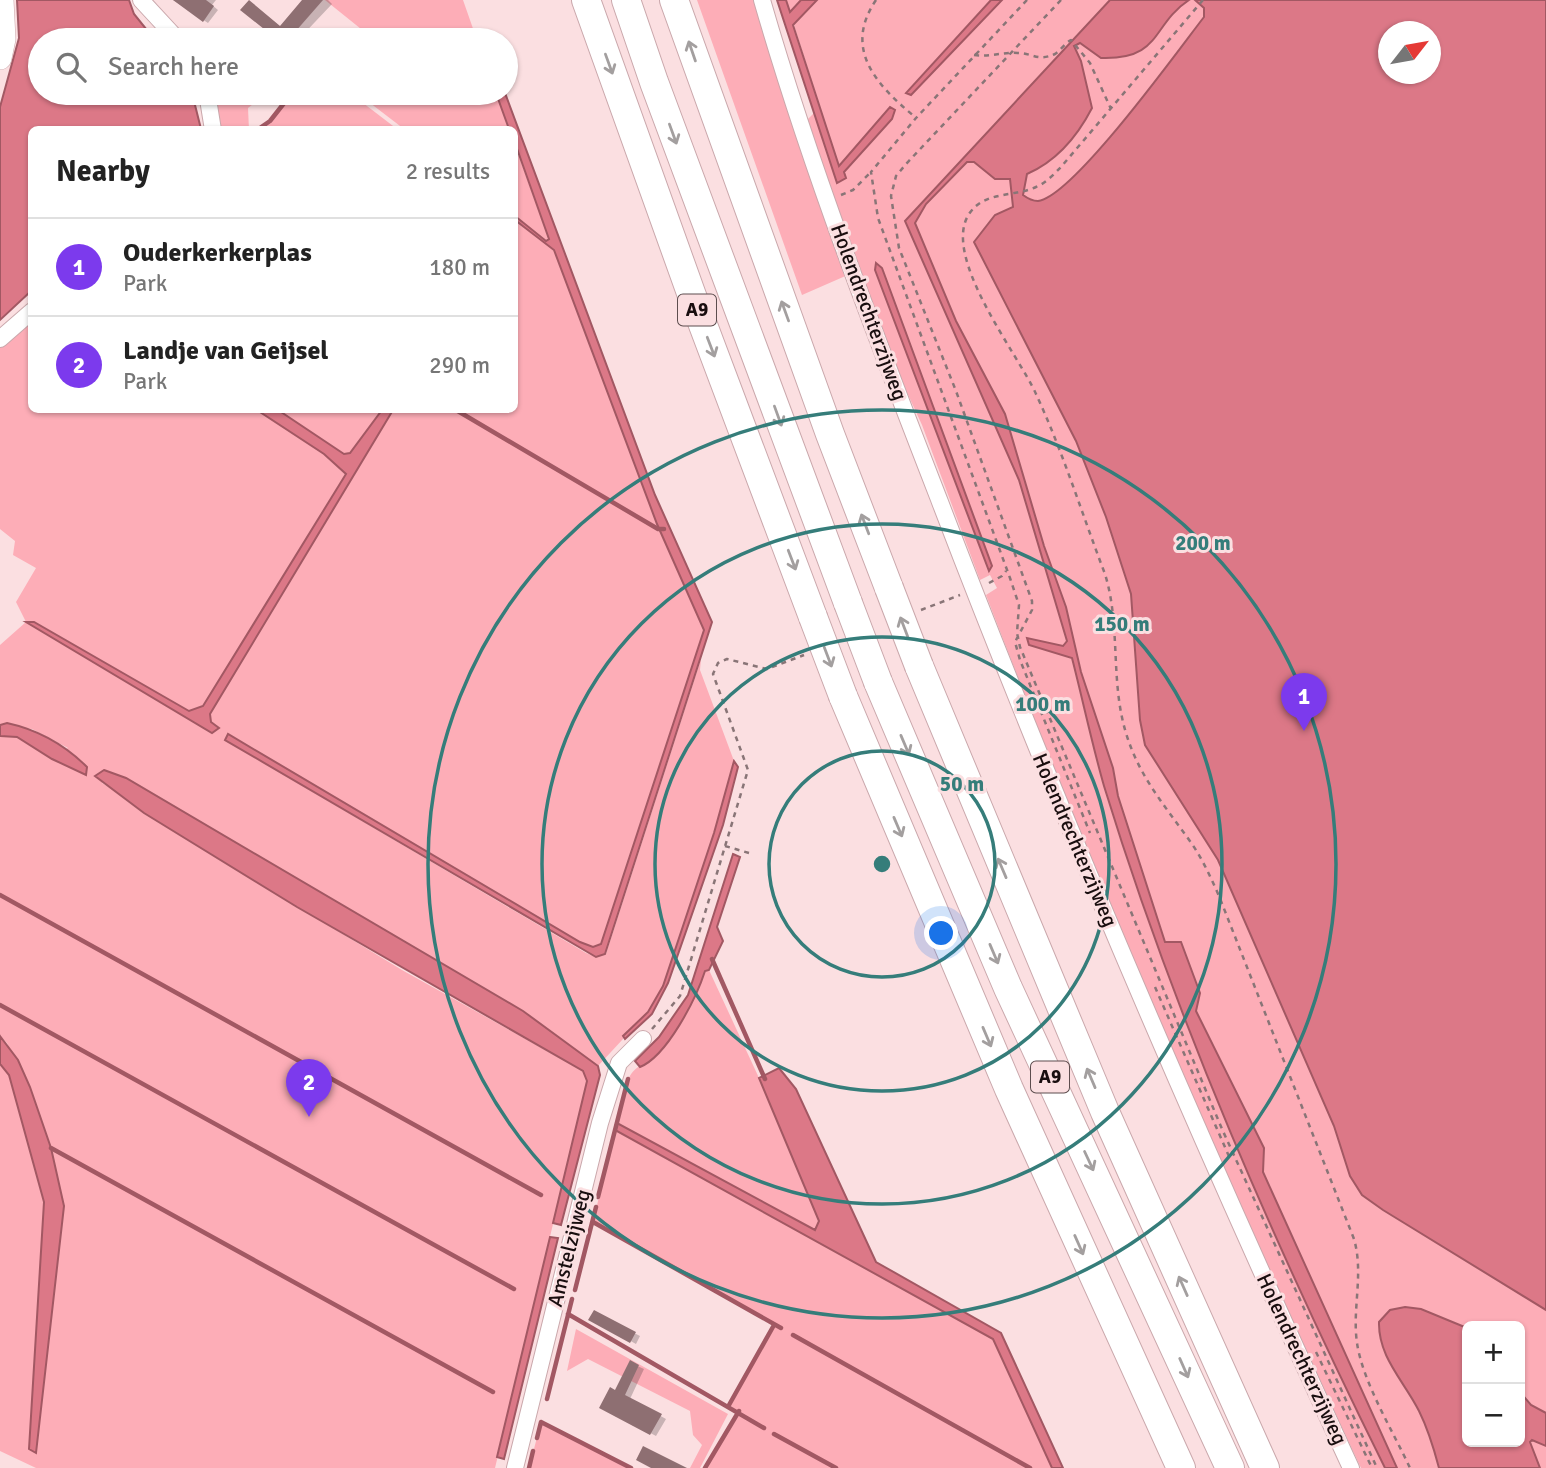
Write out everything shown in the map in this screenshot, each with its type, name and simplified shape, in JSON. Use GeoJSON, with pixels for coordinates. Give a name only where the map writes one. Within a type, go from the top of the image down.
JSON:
{"type":"FeatureCollection","features":[{"type":"Feature","properties":{"kind":"highway","name":"A9"},"geometry":{"type":"LineString","coordinates":[[586,0],[691,293],[843,696],[1009,1089],[1181,1468]]}},
{"type":"Feature","properties":{"kind":"highway","name":"A9"},"geometry":{"type":"LineString","coordinates":[[626,0],[878,682],[1008,988],[1230,1468]]}},
{"type":"Feature","properties":{"kind":"highway","name":"A9"},"geometry":{"type":"LineString","coordinates":[[674,0],[830,434],[919,666],[1110,1123],[1268,1468]]}},
{"type":"Feature","properties":{"kind":"street"},"geometry":{"type":"LineString","coordinates":[[0,58],[4,39],[2,0]]}},
{"type":"Feature","properties":{"kind":"street"},"geometry":{"type":"LineString","coordinates":[[141,0],[167,28]]}},
{"type":"Feature","properties":{"kind":"street","name":"Holendrechterzijweg"},"geometry":{"type":"LineString","coordinates":[[762,0],[828,201],[973,590],[1056,796],[1183,1097],[1351,1468]]}},
{"type":"Feature","properties":{"kind":"street"},"geometry":{"type":"LineString","coordinates":[[209,105],[212,126]]}},
{"type":"Feature","properties":{"kind":"street"},"geometry":{"type":"LineString","coordinates":[[0,339],[28,314]]}},
{"type":"Feature","properties":{"kind":"street","name":"Amstelzijweg"},"geometry":{"type":"LineString","coordinates":[[515,1468],[600,1123],[619,1063],[643,1039]]}},
{"type":"Feature","properties":{"kind":"path"},"geometry":{"type":"LineString","coordinates":[[876,0],[866,18],[862,45],[866,62],[892,97],[916,118]]}},
{"type":"Feature","properties":{"kind":"path"},"geometry":{"type":"LineString","coordinates":[[828,201],[853,190],[872,172],[916,118],[1027,0]]}},
{"type":"Feature","properties":{"kind":"path"},"geometry":{"type":"LineString","coordinates":[[1017,633],[1032,610],[1032,601],[956,391],[900,248],[891,195],[897,176],[906,164],[1061,0]]}},
{"type":"Feature","properties":{"kind":"path"},"geometry":{"type":"LineString","coordinates":[[1203,0],[1061,167],[1038,186],[985,201],[968,216],[962,229],[968,260],[997,327],[1036,392],[1105,574],[1113,600],[1118,693],[1134,757],[1142,776],[1193,846],[1220,896],[1354,1239],[1359,1256],[1356,1340],[1361,1363],[1410,1468]]}},
{"type":"Feature","properties":{"kind":"path"},"geometry":{"type":"LineString","coordinates":[[974,55],[996,57],[1009,53],[1042,58],[1056,53],[1071,40],[1090,63],[1111,110]]}},
{"type":"Feature","properties":{"kind":"path"},"geometry":{"type":"LineString","coordinates":[[872,172],[878,218],[1019,605],[1015,642],[1020,660],[1093,841]]}},
{"type":"Feature","properties":{"kind":"path"},"geometry":{"type":"LineString","coordinates":[[909,614],[973,590],[1002,576],[1006,571]]}},
{"type":"Feature","properties":{"kind":"path"},"geometry":{"type":"LineString","coordinates":[[1017,633],[1222,1129],[1377,1468]]}},
{"type":"Feature","properties":{"kind":"path"},"geometry":{"type":"LineString","coordinates":[[643,1039],[680,996],[748,770],[713,674],[716,667],[727,659],[767,669],[777,668],[809,653]]}},
{"type":"Feature","properties":{"kind":"path"},"geometry":{"type":"LineString","coordinates":[[725,846],[749,853]]}},
{"type":"Feature","properties":{"kind":"path"},"geometry":{"type":"LineString","coordinates":[[1152,982],[1255,1216]]}},
{"type":"Feature","properties":{"kind":"path"},"geometry":{"type":"LineString","coordinates":[[1311,1341],[1372,1468]]}},
{"type":"Feature","properties":{"kind":"shaded area"},"geometry":{"type":"Polygon","coordinates":[[[17,0],[129,0],[134,14],[145,28],[28,28],[28,105],[195,105],[200,126],[28,126],[28,294],[0,320],[0,107],[19,38],[17,0]]]}},
{"type":"Feature","properties":{"kind":"shaded area"},"geometry":{"type":"Polygon","coordinates":[[[325,0],[463,0],[473,28],[360,28],[325,0]]]}},
{"type":"Feature","properties":{"kind":"shaded area"},"geometry":{"type":"Polygon","coordinates":[[[697,0],[758,0],[800,127],[820,107],[786,0],[1546,0],[1546,1468],[1361,1468],[1212,1144],[1118,925],[986,595],[997,588],[990,575],[980,580],[922,425],[846,260],[850,274],[802,295],[697,0]]]}},
{"type":"Feature","properties":{"kind":"shaded area"},"geometry":{"type":"Polygon","coordinates":[[[777,0],[786,0],[790,12],[801,0],[817,0],[793,25],[839,166],[890,107],[895,110],[892,119],[844,172],[846,178],[837,183],[777,0]]]}},
{"type":"Feature","properties":{"kind":"shaded area"},"geometry":{"type":"Polygon","coordinates":[[[991,0],[1002,0],[911,95],[906,93],[991,0]]]}},
{"type":"Feature","properties":{"kind":"shaded area"},"geometry":{"type":"Polygon","coordinates":[[[1110,0],[1189,0],[1177,10],[1146,47],[1135,53],[1101,58],[1080,43],[1074,46],[1081,61],[1092,108],[1065,147],[1048,162],[1027,174],[1023,195],[1032,200],[1038,201],[1054,193],[1075,175],[1125,119],[1204,17],[1204,8],[1195,0],[1546,0],[1546,1310],[1362,1195],[1350,1176],[1334,1126],[1218,860],[1145,745],[1140,720],[1131,594],[1106,517],[1076,441],[974,242],[995,215],[1013,207],[1010,179],[995,179],[974,162],[967,162],[926,204],[915,223],[956,321],[1005,414],[1044,546],[1066,607],[1081,672],[1113,768],[1118,796],[1165,942],[1181,942],[1200,993],[1196,1011],[1264,1148],[1263,1172],[1397,1468],[1385,1468],[1305,1302],[1196,1047],[1132,874],[1095,754],[1072,658],[1029,645],[1027,638],[1063,646],[1067,641],[1019,480],[905,221],[1110,0]]]}},
{"type":"Feature","properties":{"kind":"shaded area"},"geometry":{"type":"Polygon","coordinates":[[[215,105],[252,105],[248,108],[249,126],[220,126],[215,105]]]}},
{"type":"Feature","properties":{"kind":"shaded area"},"geometry":{"type":"Polygon","coordinates":[[[283,105],[366,105],[393,126],[264,126],[283,105]]]}},
{"type":"Feature","properties":{"kind":"shaded area"},"geometry":{"type":"Polygon","coordinates":[[[373,105],[500,105],[508,126],[400,126],[373,105]]]}},
{"type":"Feature","properties":{"kind":"shaded area"},"geometry":{"type":"Polygon","coordinates":[[[500,105],[509,105],[517,126],[508,126],[500,105]]]}},
{"type":"Feature","properties":{"kind":"shaded area"},"geometry":{"type":"Polygon","coordinates":[[[518,128],[655,495],[712,622],[605,954],[596,957],[225,740],[228,734],[580,942],[593,947],[601,944],[704,630],[657,524],[554,250],[518,222],[518,218],[546,241],[549,239],[518,151],[518,128]]]}},
{"type":"Feature","properties":{"kind":"shaded area"},"geometry":{"type":"Polygon","coordinates":[[[518,154],[549,239],[546,241],[518,218],[518,154]]]}},
{"type":"Feature","properties":{"kind":"shaded area"},"geometry":{"type":"Polygon","coordinates":[[[518,222],[554,250],[657,524],[704,630],[601,945],[593,947],[580,942],[228,735],[225,740],[596,957],[606,954],[701,659],[700,670],[734,761],[714,833],[663,986],[648,1012],[598,1066],[523,1011],[126,778],[104,770],[102,783],[135,803],[144,813],[402,970],[583,1071],[587,1081],[495,1468],[36,1468],[0,1451],[0,1064],[9,1075],[44,1202],[29,1449],[36,1452],[64,1206],[51,1148],[7,1043],[0,1036],[0,736],[17,737],[52,759],[68,748],[32,729],[0,725],[0,645],[26,622],[16,602],[36,568],[13,555],[15,541],[0,529],[0,346],[28,320],[28,413],[262,413],[324,454],[346,473],[203,706],[189,711],[35,622],[28,622],[212,733],[210,714],[391,413],[518,413],[518,222]]]}},
{"type":"Feature","properties":{"kind":"shaded area"},"geometry":{"type":"Polygon","coordinates":[[[876,263],[882,268],[992,566],[989,571],[875,270],[876,263]]]}},
{"type":"Feature","properties":{"kind":"shaded area"},"geometry":{"type":"Polygon","coordinates":[[[262,413],[282,413],[344,454],[350,453],[380,413],[391,413],[210,714],[211,722],[219,728],[212,733],[26,622],[34,622],[189,711],[203,706],[346,474],[324,454],[262,413]]]}},
{"type":"Feature","properties":{"kind":"shaded area"},"geometry":{"type":"Polygon","coordinates":[[[282,413],[380,413],[350,453],[343,455],[282,413]]]}},
{"type":"Feature","properties":{"kind":"shaded area"},"geometry":{"type":"Polygon","coordinates":[[[7,723],[40,734],[60,745],[87,767],[86,775],[52,759],[17,737],[0,736],[0,725],[7,723]]]}},
{"type":"Feature","properties":{"kind":"shaded area"},"geometry":{"type":"Polygon","coordinates":[[[734,761],[738,767],[723,825],[668,983],[652,1014],[625,1039],[623,1036],[648,1012],[663,986],[714,833],[734,761]]]}},
{"type":"Feature","properties":{"kind":"shaded area"},"geometry":{"type":"Polygon","coordinates":[[[104,770],[126,778],[523,1011],[598,1066],[600,1075],[561,1225],[553,1223],[587,1081],[583,1071],[297,907],[144,813],[95,776],[104,770]]]}},
{"type":"Feature","properties":{"kind":"shaded area"},"geometry":{"type":"Polygon","coordinates":[[[733,854],[740,857],[717,927],[723,941],[670,1039],[650,1061],[640,1067],[635,1061],[659,1037],[688,995],[733,854]]]}},
{"type":"Feature","properties":{"kind":"shaded area"},"geometry":{"type":"Polygon","coordinates":[[[709,970],[759,1078],[819,1221],[815,1230],[617,1123],[630,1075],[671,1037],[691,1005],[705,971],[709,970]]]}},
{"type":"Feature","properties":{"kind":"shaded area"},"geometry":{"type":"Polygon","coordinates":[[[0,1036],[18,1060],[30,1087],[51,1148],[64,1206],[36,1453],[29,1449],[44,1202],[9,1075],[0,1064],[0,1036]]]}},
{"type":"Feature","properties":{"kind":"shaded area"},"geometry":{"type":"Polygon","coordinates":[[[779,1068],[796,1089],[876,1262],[1001,1333],[1063,1468],[1052,1468],[993,1339],[615,1130],[617,1123],[815,1230],[819,1221],[759,1078],[779,1068]]]}},
{"type":"Feature","properties":{"kind":"shaded area"},"geometry":{"type":"Polygon","coordinates":[[[615,1130],[993,1339],[1052,1468],[705,1468],[739,1412],[729,1405],[774,1325],[593,1222],[615,1130]]]}},
{"type":"Feature","properties":{"kind":"shaded area"},"geometry":{"type":"Polygon","coordinates":[[[550,1237],[558,1238],[504,1459],[497,1457],[550,1237]]]}},
{"type":"Feature","properties":{"kind":"shaded area"},"geometry":{"type":"Polygon","coordinates":[[[1405,1307],[1421,1309],[1462,1326],[1462,1447],[1525,1447],[1525,1398],[1531,1405],[1546,1413],[1546,1446],[1532,1440],[1530,1442],[1540,1468],[1439,1468],[1422,1418],[1387,1358],[1383,1346],[1379,1322],[1390,1310],[1405,1307]]]}},
{"type":"Feature","properties":{"kind":"shaded area"},"geometry":{"type":"Polygon","coordinates":[[[576,1329],[728,1414],[700,1468],[690,1468],[702,1445],[693,1435],[690,1411],[588,1359],[567,1371],[576,1329]]]}},
{"type":"Feature","properties":{"kind":"shaded area"},"geometry":{"type":"Polygon","coordinates":[[[541,1422],[631,1468],[529,1468],[541,1422]]]}},
{"type":"Feature","properties":{"kind":"building"},"geometry":{"type":"Polygon","coordinates":[[[173,0],[206,0],[214,6],[203,22],[173,0]]]}},
{"type":"Feature","properties":{"kind":"building"},"geometry":{"type":"Polygon","coordinates":[[[249,0],[280,26],[302,0],[323,0],[298,28],[263,28],[240,10],[249,0]]]}},
{"type":"Feature","properties":{"kind":"building"},"geometry":{"type":"Polygon","coordinates":[[[594,1310],[636,1332],[630,1343],[588,1320],[594,1310]]]}},
{"type":"Feature","properties":{"kind":"building"},"geometry":{"type":"Polygon","coordinates":[[[630,1360],[639,1365],[625,1395],[662,1414],[650,1435],[599,1408],[610,1387],[615,1390],[630,1360]]]}},
{"type":"Feature","properties":{"kind":"building"},"geometry":{"type":"Polygon","coordinates":[[[643,1446],[687,1468],[651,1468],[636,1460],[643,1446]]]}},
{"type":"Feature","properties":{"kind":"waterway"},"geometry":{"type":"LineString","coordinates":[[263,126],[283,105]]}},
{"type":"Feature","properties":{"kind":"waterway"},"geometry":{"type":"LineString","coordinates":[[461,413],[658,529],[664,529]]}},
{"type":"Feature","properties":{"kind":"waterway"},"geometry":{"type":"LineString","coordinates":[[0,895],[541,1195]]}},
{"type":"Feature","properties":{"kind":"waterway"},"geometry":{"type":"LineString","coordinates":[[712,959],[765,1079]]}},
{"type":"Feature","properties":{"kind":"waterway"},"geometry":{"type":"LineString","coordinates":[[0,1005],[514,1289]]}},
{"type":"Feature","properties":{"kind":"waterway"},"geometry":{"type":"LineString","coordinates":[[598,1197],[628,1079]]}},
{"type":"Feature","properties":{"kind":"waterway"},"geometry":{"type":"LineString","coordinates":[[51,1148],[493,1392]]}},
{"type":"Feature","properties":{"kind":"waterway"},"geometry":{"type":"LineString","coordinates":[[575,1290],[596,1207]]}},
{"type":"Feature","properties":{"kind":"waterway"},"geometry":{"type":"LineString","coordinates":[[593,1222],[781,1328]]}},
{"type":"Feature","properties":{"kind":"waterway"},"geometry":{"type":"LineString","coordinates":[[547,1399],[572,1299]]}},
{"type":"Feature","properties":{"kind":"waterway"},"geometry":{"type":"LineString","coordinates":[[568,1314],[764,1428]]}},
{"type":"Feature","properties":{"kind":"waterway"},"geometry":{"type":"LineString","coordinates":[[729,1405],[774,1325]]}},
{"type":"Feature","properties":{"kind":"waterway"},"geometry":{"type":"LineString","coordinates":[[793,1335],[1030,1468]]}},
{"type":"Feature","properties":{"kind":"waterway"},"geometry":{"type":"LineString","coordinates":[[705,1468],[739,1411]]}},
{"type":"Feature","properties":{"kind":"waterway"},"geometry":{"type":"LineString","coordinates":[[537,1438],[541,1422],[631,1468]]}},
{"type":"Feature","properties":{"kind":"waterway"},"geometry":{"type":"LineString","coordinates":[[774,1434],[836,1468]]}},
{"type":"Feature","properties":{"kind":"waterway"},"geometry":{"type":"LineString","coordinates":[[529,1468],[533,1451]]}},
{"type":"Feature","properties":{"kind":"place","name":"Ouderkerkerplas"},"geometry":{"type":"Point","coordinates":[1304,731]}},
{"type":"Feature","properties":{"kind":"place","name":"Landje van Geijsel"},"geometry":{"type":"Point","coordinates":[309,1117]}}]}
